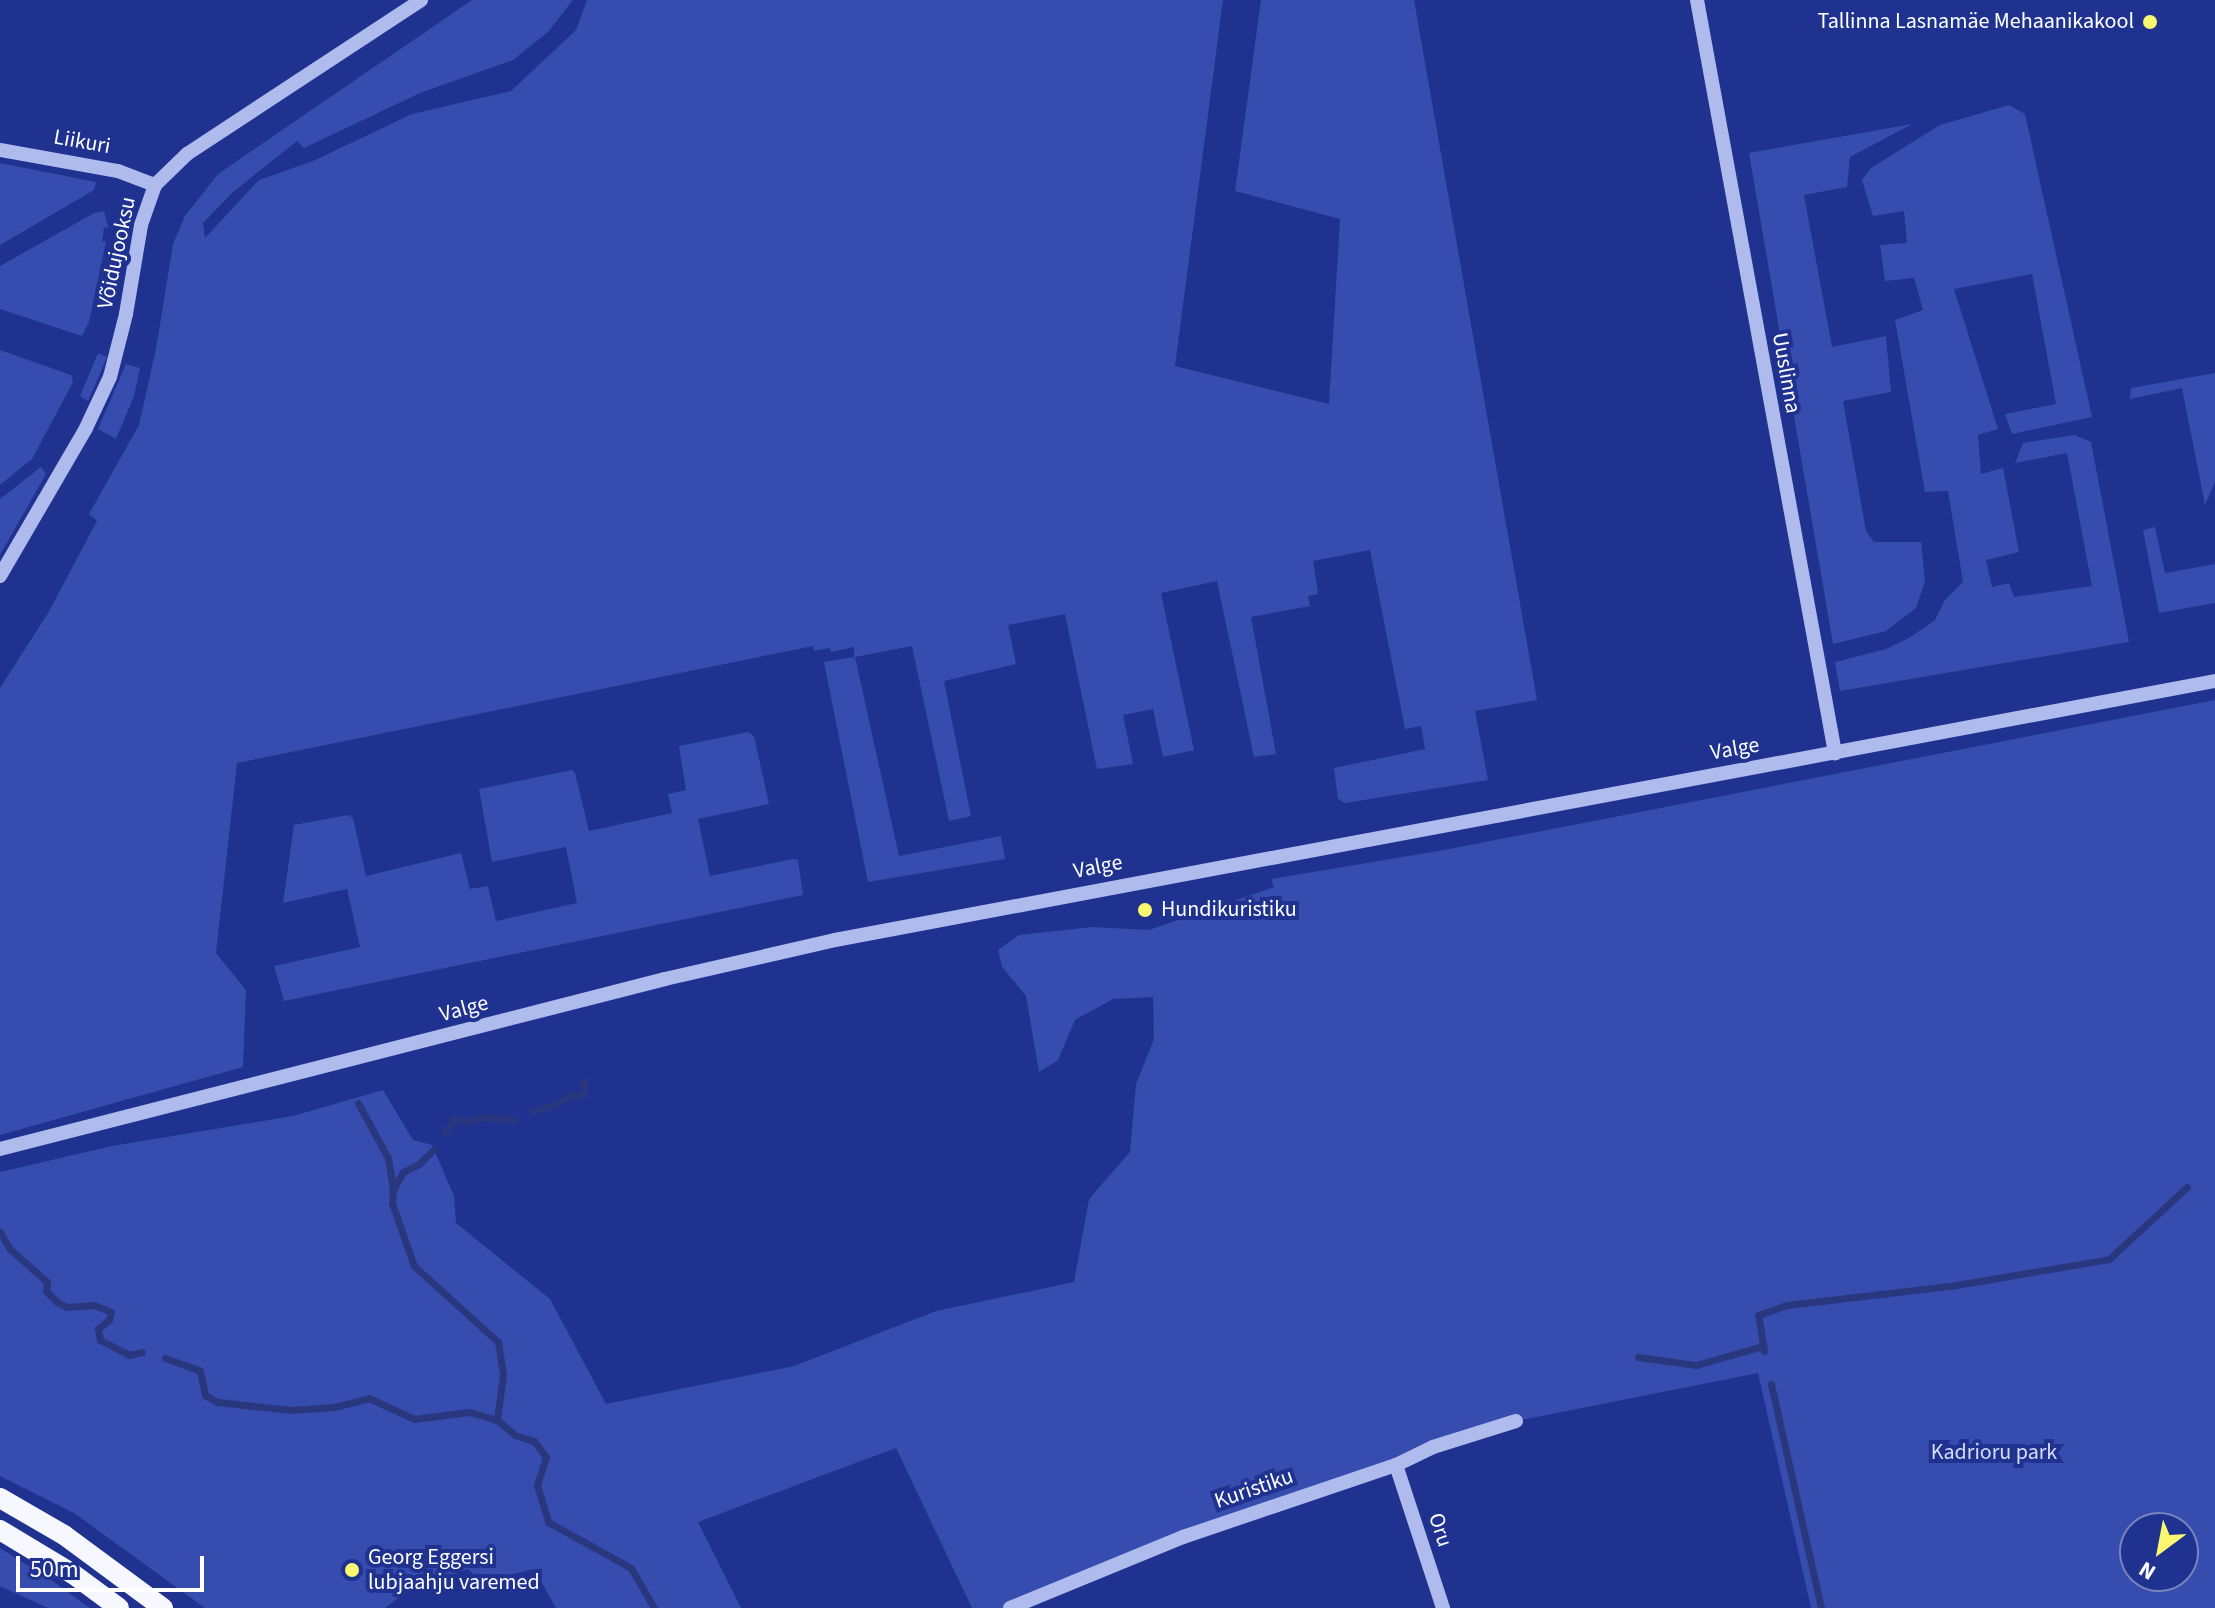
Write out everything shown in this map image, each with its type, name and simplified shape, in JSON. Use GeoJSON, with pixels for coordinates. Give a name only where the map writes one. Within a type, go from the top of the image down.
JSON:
{"type":"FeatureCollection","features":[{"type":"Feature","properties":{"kind":"main road"},"geometry":{"type":"LineString","coordinates":[[0,1498],[64,1535],[163,1608]]}},
{"type":"Feature","properties":{"kind":"main road"},"geometry":{"type":"LineString","coordinates":[[0,1530],[73,1574],[119,1608]]}},
{"type":"Feature","properties":{"kind":"street","name":"Võidujooksu"},"geometry":{"type":"LineString","coordinates":[[0,576],[86,428],[110,377],[126,314],[141,225],[155,185],[187,154],[421,0]]}},
{"type":"Feature","properties":{"kind":"street","name":"Uuslinna"},"geometry":{"type":"LineString","coordinates":[[1697,0],[1835,753]]}},
{"type":"Feature","properties":{"kind":"street","name":"Liikuri"},"geometry":{"type":"LineString","coordinates":[[0,150],[118,171],[155,185]]}},
{"type":"Feature","properties":{"kind":"street","name":"Valge"},"geometry":{"type":"LineString","coordinates":[[0,1149],[651,983],[835,940],[2215,681]]}},
{"type":"Feature","properties":{"kind":"street","name":"Kuristiku"},"geometry":{"type":"LineString","coordinates":[[1010,1608],[1183,1537],[1396,1465],[1433,1447],[1516,1421]]}},
{"type":"Feature","properties":{"kind":"street","name":"Oru"},"geometry":{"type":"LineString","coordinates":[[1396,1465],[1443,1608]]}},
{"type":"Feature","properties":{"kind":"green space"},"geometry":{"type":"Polygon","coordinates":[[[472,0],[573,0],[548,32],[513,60],[420,93],[304,148],[297,141],[233,192],[203,223],[205,238],[259,180],[313,161],[412,114],[511,91],[576,30],[587,0],[1223,0],[1175,366],[1329,404],[1340,219],[1235,191],[1261,0],[1414,0],[1537,700],[1475,711],[1488,780],[1345,803],[1338,799],[1334,768],[1425,749],[1421,726],[1405,729],[1370,550],[1313,561],[1318,594],[1308,596],[1310,606],[1251,617],[1276,754],[1254,757],[1217,581],[1161,593],[1194,750],[1163,757],[1153,709],[1123,715],[1133,764],[1097,769],[1065,614],[1008,625],[1016,664],[944,681],[971,816],[949,821],[912,646],[855,657],[899,856],[1001,836],[1005,859],[868,882],[824,662],[854,657],[854,647],[831,652],[830,648],[814,651],[813,646],[237,763],[216,953],[246,990],[243,1067],[0,1135],[0,688],[48,613],[97,521],[89,514],[139,425],[156,349],[173,244],[185,216],[218,174],[472,0]]]}},
{"type":"Feature","properties":{"kind":"green space"},"geometry":{"type":"Polygon","coordinates":[[[2009,105],[2025,114],[2092,417],[2012,434],[2005,414],[2056,404],[2032,274],[1954,289],[1998,429],[1978,435],[1981,474],[2003,468],[2019,552],[1986,560],[1992,587],[2009,583],[2014,597],[2092,586],[2067,453],[2015,463],[2023,443],[2075,435],[2091,442],[2129,642],[1840,691],[1835,662],[1886,649],[1909,638],[1935,620],[1945,600],[1963,582],[1948,491],[1925,492],[1895,320],[1923,310],[1914,278],[1885,281],[1880,245],[1907,243],[1904,211],[1873,216],[1862,180],[1871,168],[1940,125],[2009,105]]]}},
{"type":"Feature","properties":{"kind":"green space"},"geometry":{"type":"Polygon","coordinates":[[[1912,124],[1850,157],[1847,187],[1804,195],[1832,347],[1886,336],[1891,392],[1843,401],[1866,531],[1874,542],[1921,542],[1925,581],[1916,608],[1886,631],[1833,644],[1749,153],[1912,124]]]}},
{"type":"Feature","properties":{"kind":"green space"},"geometry":{"type":"Polygon","coordinates":[[[0,163],[96,182],[94,190],[0,245],[0,163]]]}},
{"type":"Feature","properties":{"kind":"green space"},"geometry":{"type":"Polygon","coordinates":[[[104,211],[108,228],[104,227],[102,241],[106,242],[89,322],[82,336],[0,309],[0,266],[94,213],[104,211]]]}},
{"type":"Feature","properties":{"kind":"green space"},"geometry":{"type":"Polygon","coordinates":[[[0,350],[71,375],[73,382],[32,459],[0,485],[0,350]]]}},
{"type":"Feature","properties":{"kind":"green space"},"geometry":{"type":"Polygon","coordinates":[[[98,353],[107,357],[88,401],[80,396],[98,353]]]}},
{"type":"Feature","properties":{"kind":"green space"},"geometry":{"type":"Polygon","coordinates":[[[126,364],[140,368],[134,396],[116,439],[98,429],[126,364]]]}},
{"type":"Feature","properties":{"kind":"green space"},"geometry":{"type":"Polygon","coordinates":[[[2215,373],[2215,482],[2205,505],[2182,388],[2130,399],[2131,388],[2215,373]]]}},
{"type":"Feature","properties":{"kind":"green space"},"geometry":{"type":"Polygon","coordinates":[[[41,467],[46,474],[0,555],[0,499],[41,467]]]}},
{"type":"Feature","properties":{"kind":"green space"},"geometry":{"type":"Polygon","coordinates":[[[2155,527],[2165,573],[2215,564],[2215,603],[2159,613],[2143,530],[2155,527]]]}},
{"type":"Feature","properties":{"kind":"green space","name":"Kadrioru park"},"geometry":{"type":"Polygon","coordinates":[[[2215,700],[2215,1608],[1811,1608],[1758,1373],[1516,1421],[1010,1608],[972,1608],[896,1448],[698,1522],[741,1608],[556,1608],[534,1569],[482,1582],[468,1569],[406,1592],[385,1608],[205,1608],[74,1513],[0,1476],[0,1172],[112,1146],[293,1116],[383,1090],[413,1140],[432,1145],[454,1196],[456,1223],[550,1299],[606,1404],[794,1366],[936,1311],[1074,1282],[1089,1199],[1130,1152],[1136,1084],[1154,1039],[1153,997],[1113,999],[1075,1020],[1058,1060],[1039,1072],[1026,996],[1002,967],[998,950],[1019,935],[1092,927],[1149,930],[1274,887],[1271,879],[1444,850],[2215,700]]]}},
{"type":"Feature","properties":{"kind":"green space"},"geometry":{"type":"Polygon","coordinates":[[[748,732],[754,736],[769,804],[698,819],[710,876],[798,860],[803,895],[284,1001],[274,966],[360,947],[347,889],[283,903],[294,825],[348,815],[353,818],[366,876],[461,853],[470,889],[488,886],[496,921],[577,903],[566,847],[492,862],[479,789],[572,770],[589,831],[672,813],[668,794],[686,790],[679,746],[748,732]]]}},
{"type":"Feature","properties":{"kind":"green space"},"geometry":{"type":"Polygon","coordinates":[[[0,1548],[90,1608],[48,1608],[0,1586],[0,1548]]]}},
{"type":"Feature","properties":{"kind":"waterway"},"geometry":{"type":"LineString","coordinates":[[532,1111],[560,1103],[567,1096],[584,1094],[584,1081]]}},
{"type":"Feature","properties":{"kind":"waterway"},"geometry":{"type":"LineString","coordinates":[[358,1103],[388,1158],[393,1189]]}},
{"type":"Feature","properties":{"kind":"waterway"},"geometry":{"type":"LineString","coordinates":[[444,1133],[454,1119],[468,1122],[480,1117],[513,1120]]}},
{"type":"Feature","properties":{"kind":"waterway"},"geometry":{"type":"LineString","coordinates":[[434,1149],[419,1164],[403,1172],[393,1190],[392,1203],[414,1266],[498,1342],[503,1375],[497,1420]]}},
{"type":"Feature","properties":{"kind":"waterway"},"geometry":{"type":"LineString","coordinates":[[1764,1351],[1758,1315],[1787,1305],[1956,1285],[2109,1259],[2187,1187]]}},
{"type":"Feature","properties":{"kind":"waterway"},"geometry":{"type":"LineString","coordinates":[[0,1232],[10,1249],[47,1282],[46,1291],[57,1302],[67,1307],[94,1305],[111,1312],[109,1320],[98,1329],[100,1340],[129,1355],[142,1352]]}},
{"type":"Feature","properties":{"kind":"waterway"},"geometry":{"type":"LineString","coordinates":[[1638,1357],[1696,1365],[1763,1346]]}},
{"type":"Feature","properties":{"kind":"waterway"},"geometry":{"type":"LineString","coordinates":[[165,1358],[200,1371],[205,1395],[217,1402],[292,1410],[334,1407],[369,1398],[414,1419],[470,1412],[497,1420],[515,1435],[534,1441],[546,1457],[537,1485],[548,1522],[631,1568],[654,1608]]}},
{"type":"Feature","properties":{"kind":"waterway"},"geometry":{"type":"LineString","coordinates":[[1771,1384],[1821,1608]]}},
{"type":"Feature","properties":{"kind":"place","name":"Tallinna Lasnamäe Mehaanikakool"},"geometry":{"type":"Point","coordinates":[2150,22]}},
{"type":"Feature","properties":{"kind":"place","name":"Hundikuristiku"},"geometry":{"type":"Point","coordinates":[1145,910]}},
{"type":"Feature","properties":{"kind":"place","name":"Georg Eggersi lubjaahju varemed"},"geometry":{"type":"Point","coordinates":[352,1570]}}]}
